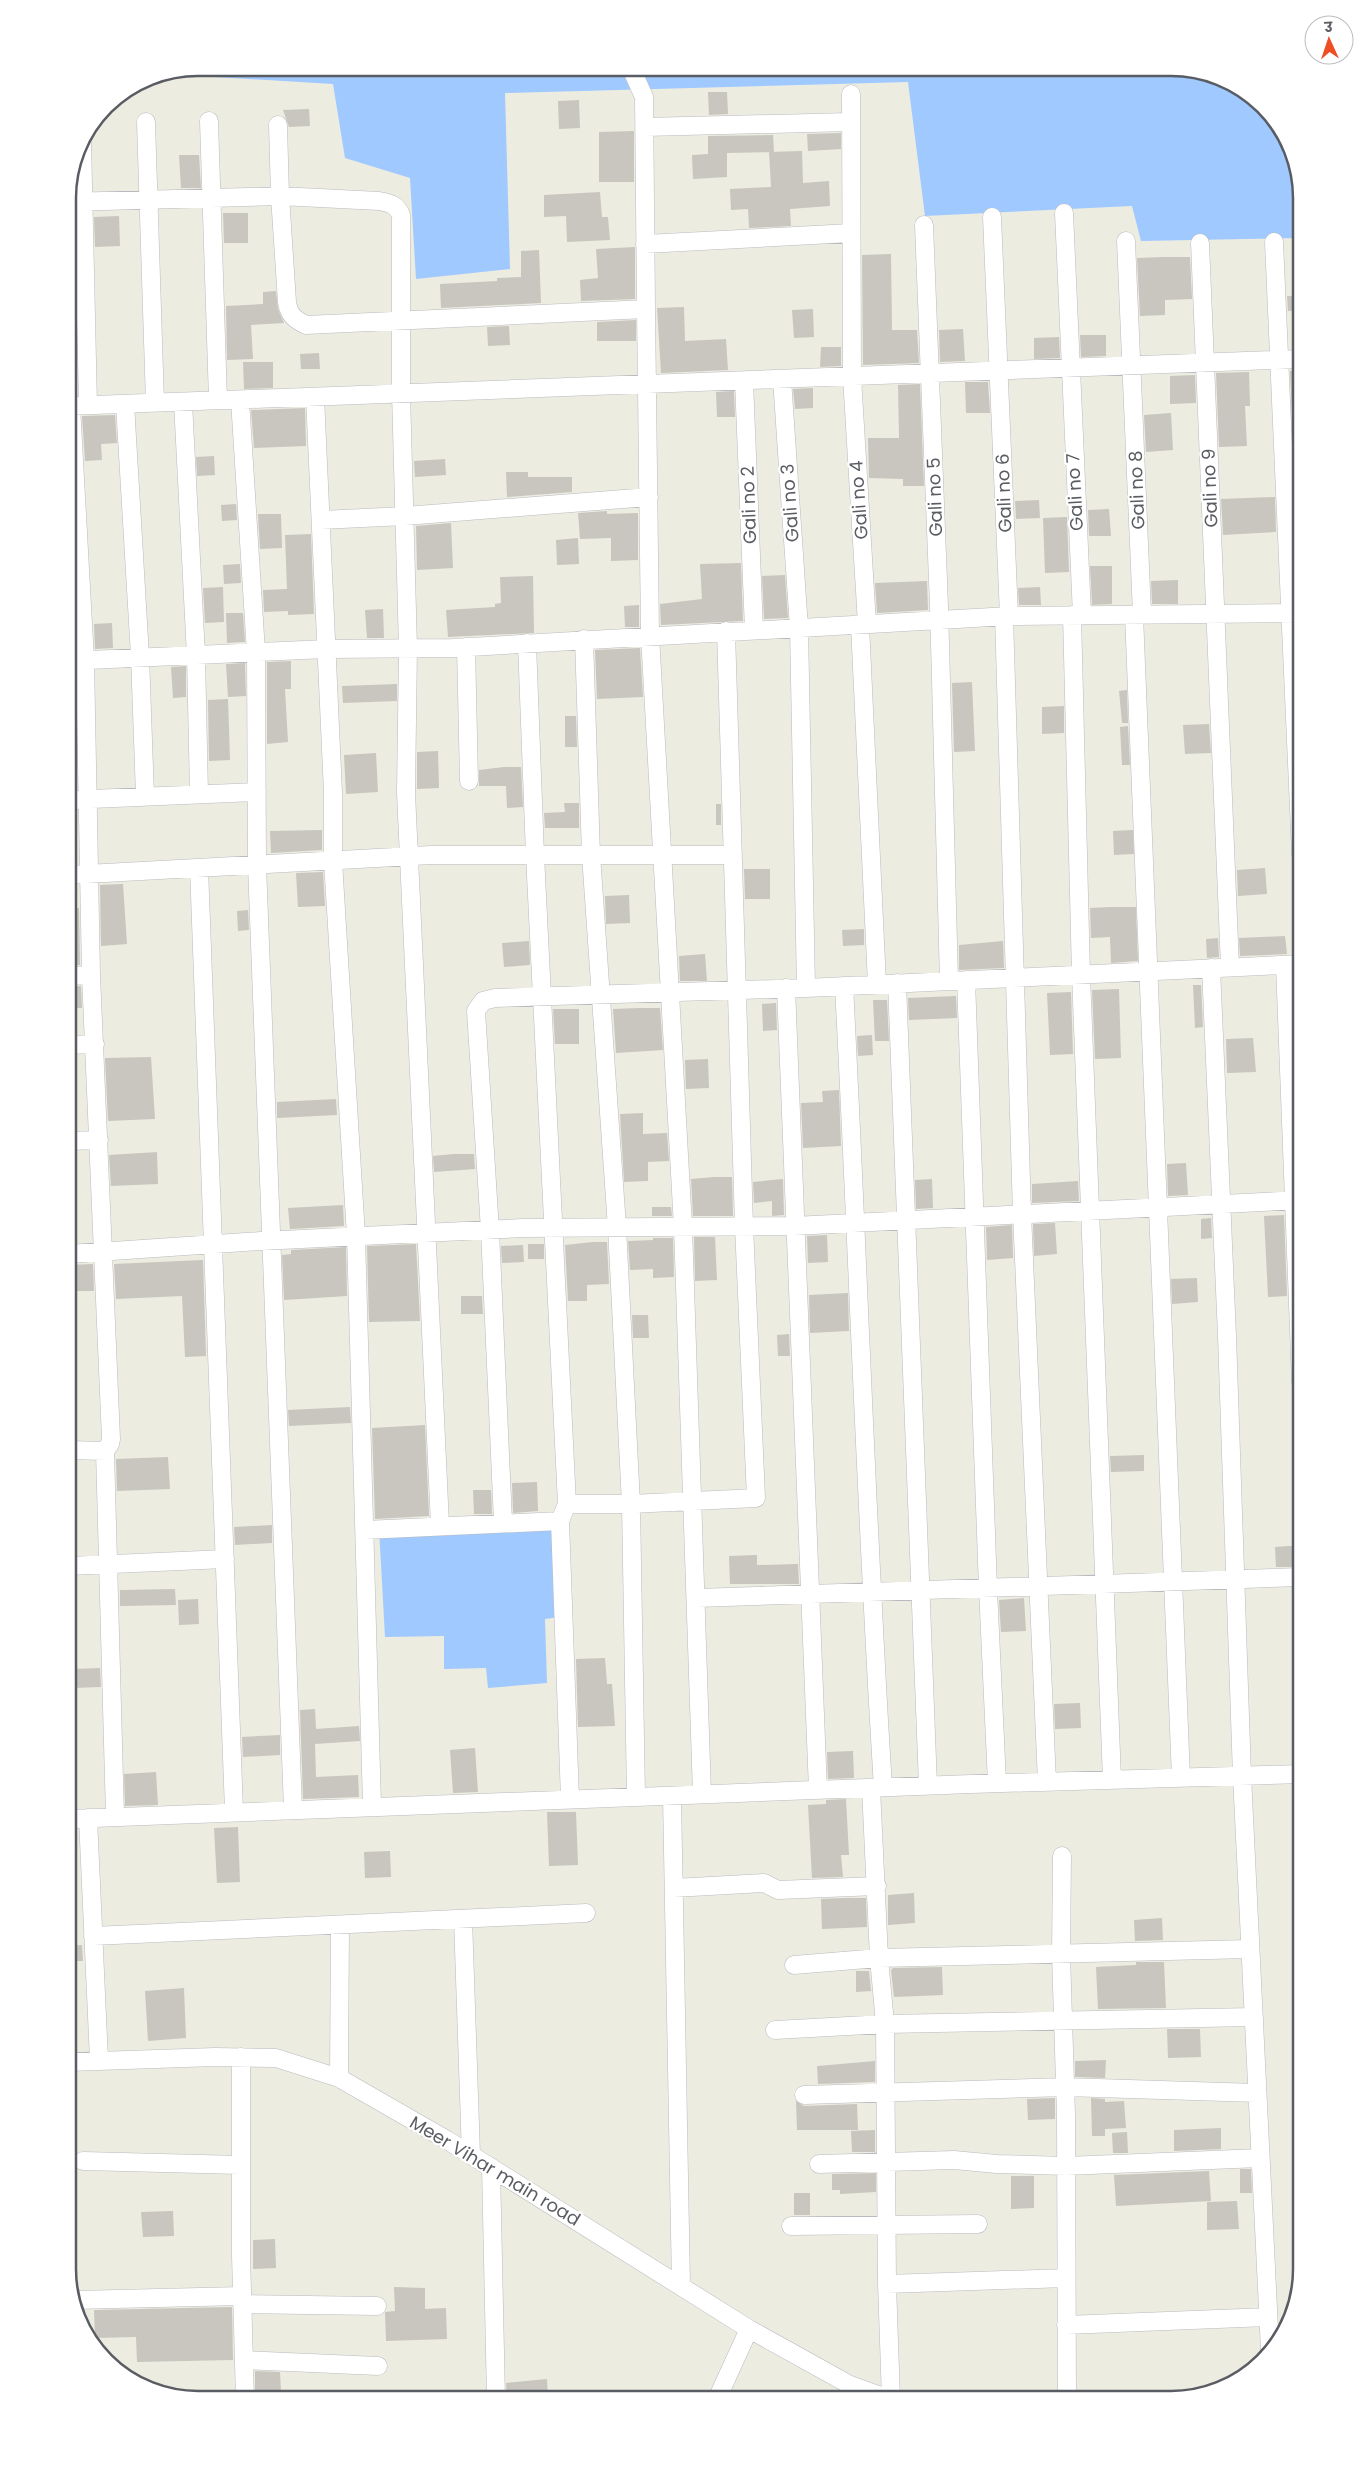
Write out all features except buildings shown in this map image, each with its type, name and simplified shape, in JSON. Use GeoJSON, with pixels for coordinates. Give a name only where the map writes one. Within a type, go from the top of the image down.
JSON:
{"type":"FeatureCollection","features":[{"type":"Feature","properties":{"kind":"street"},"geometry":{"type":"LineString","coordinates":[[634,76],[644,97],[650,635],[664,855],[683,1227],[694,1501],[702,1794]]}},
{"type":"Feature","properties":{"kind":"street","name":"Gali no 4"},"geometry":{"type":"LineString","coordinates":[[851,94],[852,377],[876,984]]}},
{"type":"Feature","properties":{"kind":"street"},"geometry":{"type":"LineString","coordinates":[[209,121],[218,400]]}},
{"type":"Feature","properties":{"kind":"street"},"geometry":{"type":"LineString","coordinates":[[146,122],[155,403]]}},
{"type":"Feature","properties":{"kind":"street"},"geometry":{"type":"LineString","coordinates":[[645,127],[850,122]]}},
{"type":"Feature","properties":{"kind":"street"},"geometry":{"type":"LineString","coordinates":[[278,125],[280,196],[287,302],[289,313],[294,319],[306,325],[646,309]]}},
{"type":"Feature","properties":{"kind":"street"},"geometry":{"type":"LineString","coordinates":[[77,192],[79,171]]}},
{"type":"Feature","properties":{"kind":"street"},"geometry":{"type":"LineString","coordinates":[[77,202],[280,196],[380,201],[390,203],[398,209],[401,215],[401,393],[408,648],[406,793],[440,1525]]}},
{"type":"Feature","properties":{"kind":"street","name":"Gali no 7"},"geometry":{"type":"LineString","coordinates":[[1064,213],[1077,615],[1081,975],[1092,1210],[1112,1780]]}},
{"type":"Feature","properties":{"kind":"street","name":"Gali no 6"},"geometry":{"type":"LineString","coordinates":[[992,218],[999,371],[1022,1214],[1047,1782]]}},
{"type":"Feature","properties":{"kind":"street","name":"Gali no 5"},"geometry":{"type":"LineString","coordinates":[[924,225],[939,620],[958,981],[974,1217],[997,1783]]}},
{"type":"Feature","properties":{"kind":"street"},"geometry":{"type":"LineString","coordinates":[[645,244],[851,233]]}},
{"type":"Feature","properties":{"kind":"street","name":"Gali no 8"},"geometry":{"type":"LineString","coordinates":[[1126,241],[1132,366],[1157,1207],[1180,1778]]}},
{"type":"Feature","properties":{"kind":"street"},"geometry":{"type":"LineString","coordinates":[[1274,242],[1279,360],[1293,568]]}},
{"type":"Feature","properties":{"kind":"street","name":"Gali no 9"},"geometry":{"type":"LineString","coordinates":[[1200,243],[1230,967]]}},
{"type":"Feature","properties":{"kind":"street"},"geometry":{"type":"LineString","coordinates":[[77,406],[1293,359]]}},
{"type":"Feature","properties":{"kind":"street","name":"Gali no 3"},"geometry":{"type":"LineString","coordinates":[[782,379],[799,628],[806,988]]}},
{"type":"Feature","properties":{"kind":"street","name":"Gali no 2"},"geometry":{"type":"LineString","coordinates":[[744,381],[754,630]]}},
{"type":"Feature","properties":{"kind":"street"},"geometry":{"type":"LineString","coordinates":[[315,397],[333,793],[333,861],[356,1236],[366,1530],[372,1806]]}},
{"type":"Feature","properties":{"kind":"street"},"geometry":{"type":"LineString","coordinates":[[240,400],[256,652],[257,865],[293,1809]]}},
{"type":"Feature","properties":{"kind":"street"},"geometry":{"type":"LineString","coordinates":[[182,402],[196,656],[199,794]]}},
{"type":"Feature","properties":{"kind":"street"},"geometry":{"type":"LineString","coordinates":[[125,404],[140,656],[144,796]]}},
{"type":"Feature","properties":{"kind":"street"},"geometry":{"type":"LineString","coordinates":[[320,520],[404,516],[649,497]]}},
{"type":"Feature","properties":{"kind":"street"},"geometry":{"type":"LineString","coordinates":[[77,661],[140,656],[196,656],[326,649],[466,647],[1006,616],[1293,613]]}},
{"type":"Feature","properties":{"kind":"street"},"geometry":{"type":"LineString","coordinates":[[567,1504],[631,1504],[755,1499],[757,1496],[744,1226],[726,631]]}},
{"type":"Feature","properties":{"kind":"street"},"geometry":{"type":"LineString","coordinates":[[584,639],[591,855],[617,1227],[631,1504],[636,1797]]}},
{"type":"Feature","properties":{"kind":"street"},"geometry":{"type":"LineString","coordinates":[[527,643],[535,855],[567,1504],[560,1521],[570,1799]]}},
{"type":"Feature","properties":{"kind":"street"},"geometry":{"type":"LineString","coordinates":[[466,647],[469,781]]}},
{"type":"Feature","properties":{"kind":"street"},"geometry":{"type":"LineString","coordinates":[[77,670],[88,798],[92,975],[111,1438],[110,1444],[105,1451],[116,1816]]}},
{"type":"Feature","properties":{"kind":"street"},"geometry":{"type":"LineString","coordinates":[[77,799],[257,792]]}},
{"type":"Feature","properties":{"kind":"street"},"geometry":{"type":"LineString","coordinates":[[77,875],[409,857],[733,855]]}},
{"type":"Feature","properties":{"kind":"street"},"geometry":{"type":"LineString","coordinates":[[199,868],[234,1811]]}},
{"type":"Feature","properties":{"kind":"street"},"geometry":{"type":"LineString","coordinates":[[503,1522],[490,1230],[476,1011],[479,1003],[489,999],[601,993],[806,988],[1293,964]]}},
{"type":"Feature","properties":{"kind":"street"},"geometry":{"type":"LineString","coordinates":[[1211,968],[1222,1204],[1242,1776],[1269,2340]]}},
{"type":"Feature","properties":{"kind":"street"},"geometry":{"type":"LineString","coordinates":[[77,976],[92,975]]}},
{"type":"Feature","properties":{"kind":"street"},"geometry":{"type":"LineString","coordinates":[[897,984],[928,1786]]}},
{"type":"Feature","properties":{"kind":"street"},"geometry":{"type":"LineString","coordinates":[[844,986],[857,1223],[871,1593],[877,1788],[876,1886],[879,1958],[885,2024],[890,2391]]}},
{"type":"Feature","properties":{"kind":"street"},"geometry":{"type":"LineString","coordinates":[[786,988],[818,1790]]}},
{"type":"Feature","properties":{"kind":"street"},"geometry":{"type":"LineString","coordinates":[[77,1044],[95,1044]]}},
{"type":"Feature","properties":{"kind":"street"},"geometry":{"type":"LineString","coordinates":[[77,1141],[99,1140]]}},
{"type":"Feature","properties":{"kind":"street"},"geometry":{"type":"LineString","coordinates":[[76,1253],[272,1240],[490,1230],[794,1226],[1293,1200]]}},
{"type":"Feature","properties":{"kind":"street"},"geometry":{"type":"LineString","coordinates":[[76,1450],[105,1451]]}},
{"type":"Feature","properties":{"kind":"street"},"geometry":{"type":"LineString","coordinates":[[366,1530],[503,1522],[560,1521]]}},
{"type":"Feature","properties":{"kind":"street"},"geometry":{"type":"LineString","coordinates":[[76,1566],[225,1559]]}},
{"type":"Feature","properties":{"kind":"street"},"geometry":{"type":"LineString","coordinates":[[697,1598],[1172,1584],[1293,1578]]}},
{"type":"Feature","properties":{"kind":"street"},"geometry":{"type":"LineString","coordinates":[[76,1819],[997,1783],[1293,1774]]}},
{"type":"Feature","properties":{"kind":"street"},"geometry":{"type":"LineString","coordinates":[[672,1796],[682,2286]]}},
{"type":"Feature","properties":{"kind":"street"},"geometry":{"type":"LineString","coordinates":[[88,1818],[99,2060]]}},
{"type":"Feature","properties":{"kind":"street"},"geometry":{"type":"LineString","coordinates":[[1062,1856],[1061,1954],[1065,2088],[1067,2391]]}},
{"type":"Feature","properties":{"kind":"street"},"geometry":{"type":"LineString","coordinates":[[674,1888],[764,1883],[778,1890],[876,1886]]}},
{"type":"Feature","properties":{"kind":"street"},"geometry":{"type":"LineString","coordinates":[[93,1936],[586,1913]]}},
{"type":"Feature","properties":{"kind":"street"},"geometry":{"type":"LineString","coordinates":[[463,1919],[471,2155]]}},
{"type":"Feature","properties":{"kind":"street"},"geometry":{"type":"LineString","coordinates":[[339,2078],[340,1925]]}},
{"type":"Feature","properties":{"kind":"street"},"geometry":{"type":"LineString","coordinates":[[794,1965],[879,1958],[1250,1949]]}},
{"type":"Feature","properties":{"kind":"street"},"geometry":{"type":"LineString","coordinates":[[775,2030],[885,2024],[1254,2017]]}},
{"type":"Feature","properties":{"kind":"street"},"geometry":{"type":"LineString","coordinates":[[241,2057],[242,2300],[245,2390]]}},
{"type":"Feature","properties":{"kind":"street","name":"Meer Vihar main road"},"geometry":{"type":"LineString","coordinates":[[76,2061],[241,2057],[276,2058],[339,2078],[471,2155],[749,2329],[850,2385],[866,2391]]}},
{"type":"Feature","properties":{"kind":"street"},"geometry":{"type":"LineString","coordinates":[[804,2095],[1065,2088],[1257,2093]]}},
{"type":"Feature","properties":{"kind":"street"},"geometry":{"type":"LineString","coordinates":[[819,2164],[954,2160],[997,2164],[1066,2166],[1260,2158]]}},
{"type":"Feature","properties":{"kind":"street"},"geometry":{"type":"LineString","coordinates":[[83,2161],[241,2165]]}},
{"type":"Feature","properties":{"kind":"street"},"geometry":{"type":"LineString","coordinates":[[490,2167],[496,2390]]}},
{"type":"Feature","properties":{"kind":"street"},"geometry":{"type":"LineString","coordinates":[[791,2226],[978,2224]]}},
{"type":"Feature","properties":{"kind":"street"},"geometry":{"type":"LineString","coordinates":[[887,2284],[1066,2278]]}},
{"type":"Feature","properties":{"kind":"street"},"geometry":{"type":"LineString","coordinates":[[81,2300],[242,2300],[377,2306]]}},
{"type":"Feature","properties":{"kind":"street"},"geometry":{"type":"LineString","coordinates":[[1066,2325],[1268,2317]]}},
{"type":"Feature","properties":{"kind":"street"},"geometry":{"type":"LineString","coordinates":[[721,2391],[749,2329]]}},
{"type":"Feature","properties":{"kind":"street"},"geometry":{"type":"LineString","coordinates":[[244,2360],[378,2366]]}},
{"type":"Feature","properties":{"kind":"water"},"geometry":{"type":"Polygon","coordinates":[[[198,76],[1179,77],[1195,79],[1225,89],[1245,101],[1268,124],[1283,151],[1290,174],[1293,198],[1293,238],[1141,241],[1132,206],[925,216],[908,82],[505,93],[510,269],[416,279],[410,178],[345,158],[333,84],[198,76]]]}},
{"type":"Feature","properties":{"kind":"water"},"geometry":{"type":"Polygon","coordinates":[[[556,1521],[560,1617],[545,1619],[547,1683],[488,1688],[486,1668],[444,1669],[444,1636],[385,1637],[379,1528],[556,1521]]]}}]}
